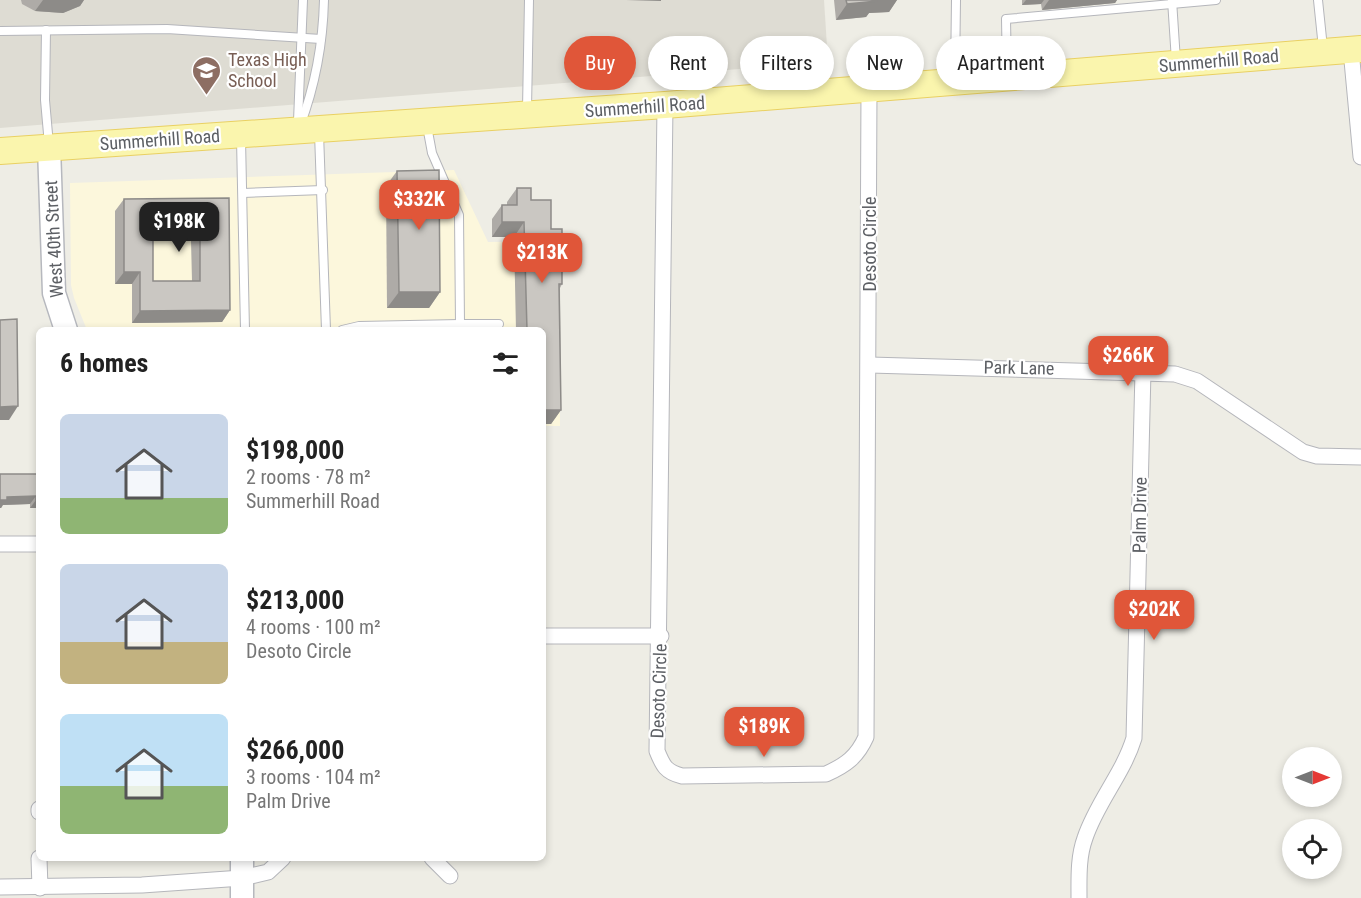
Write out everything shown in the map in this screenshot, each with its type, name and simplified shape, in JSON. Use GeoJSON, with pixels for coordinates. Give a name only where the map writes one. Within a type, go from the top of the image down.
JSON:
{"type":"FeatureCollection","features":[{"type":"Feature","properties":{"kind":"main road","name":"Summerhill Road"},"geometry":{"type":"LineString","coordinates":[[1066,73],[1356,50]]}},
{"type":"Feature","properties":{"kind":"main road","name":"Summerhill Road"},"geometry":{"type":"LineString","coordinates":[[0,151],[870,90]]}},
{"type":"Feature","properties":{"kind":"street"},"geometry":{"type":"LineString","coordinates":[[1356,50],[1361,157]]}},
{"type":"Feature","properties":{"kind":"street","name":"Desoto Circle"},"geometry":{"type":"LineString","coordinates":[[665,105],[661,636],[657,752],[663,767],[672,774],[682,776],[826,774],[845,766],[859,752],[866,737],[870,90]]}},
{"type":"Feature","properties":{"kind":"street","name":"West 40th Street"},"geometry":{"type":"LineString","coordinates":[[49,147],[54,293],[65,327]]}},
{"type":"Feature","properties":{"kind":"street","name":"Park Lane"},"geometry":{"type":"LineString","coordinates":[[870,364],[1143,371],[1175,374],[1197,381],[1303,452],[1317,456],[1361,457]]}},
{"type":"Feature","properties":{"kind":"street","name":"Palm Drive"},"geometry":{"type":"LineString","coordinates":[[1079,898],[1079,865],[1084,840],[1093,817],[1126,762],[1134,738],[1143,371]]}},
{"type":"Feature","properties":{"kind":"street"},"geometry":{"type":"LineString","coordinates":[[0,544],[36,544]]}},
{"type":"Feature","properties":{"kind":"street"},"geometry":{"type":"LineString","coordinates":[[546,636],[661,636]]}},
{"type":"Feature","properties":{"kind":"street"},"geometry":{"type":"LineString","coordinates":[[39,861],[40,888]]}},
{"type":"Feature","properties":{"kind":"street"},"geometry":{"type":"LineString","coordinates":[[0,887],[142,885],[242,878],[268,872],[280,861]]}},
{"type":"Feature","properties":{"kind":"street"},"geometry":{"type":"LineString","coordinates":[[435,861],[450,876]]}},
{"type":"Feature","properties":{"kind":"lane"},"geometry":{"type":"LineString","coordinates":[[303,0],[301,39],[308,130],[322,190],[326,327]]}},
{"type":"Feature","properties":{"kind":"lane"},"geometry":{"type":"LineString","coordinates":[[308,130],[324,0]]}},
{"type":"Feature","properties":{"kind":"lane"},"geometry":{"type":"LineString","coordinates":[[527,115],[528,0]]}},
{"type":"Feature","properties":{"kind":"lane"},"geometry":{"type":"LineString","coordinates":[[956,0],[956,36]]}},
{"type":"Feature","properties":{"kind":"lane"},"geometry":{"type":"LineString","coordinates":[[1006,36],[1006,19],[1172,2],[1216,0]]}},
{"type":"Feature","properties":{"kind":"lane"},"geometry":{"type":"LineString","coordinates":[[1318,0],[1323,52]]}},
{"type":"Feature","properties":{"kind":"lane"},"geometry":{"type":"LineString","coordinates":[[1172,2],[1177,64]]}},
{"type":"Feature","properties":{"kind":"lane"},"geometry":{"type":"LineString","coordinates":[[0,31],[167,29],[321,39]]}},
{"type":"Feature","properties":{"kind":"lane"},"geometry":{"type":"LineString","coordinates":[[46,30],[45,100],[49,147]]}},
{"type":"Feature","properties":{"kind":"lane"},"geometry":{"type":"LineString","coordinates":[[427,122],[432,153],[459,215],[460,324]]}},
{"type":"Feature","properties":{"kind":"lane"},"geometry":{"type":"LineString","coordinates":[[241,134],[244,327]]}},
{"type":"Feature","properties":{"kind":"lane"},"geometry":{"type":"LineString","coordinates":[[243,193],[322,190]]}},
{"type":"Feature","properties":{"kind":"lane"},"geometry":{"type":"LineString","coordinates":[[355,327],[499,324]]}},
{"type":"Feature","properties":{"kind":"shaded area","name":"Texas High School"},"geometry":{"type":"Polygon","coordinates":[[[0,0],[824,0],[826,36],[740,36],[740,69],[728,70],[728,36],[648,36],[648,76],[636,77],[636,36],[564,36],[564,83],[0,128],[0,0]]]}},
{"type":"Feature","properties":{"kind":"shaded area"},"geometry":{"type":"Polygon","coordinates":[[[454,170],[488,242],[560,241],[560,426],[546,426],[546,327],[86,327],[71,285],[70,183],[454,170]]]}},
{"type":"Feature","properties":{"kind":"building"},"geometry":{"type":"Polygon","coordinates":[[[846,0],[877,0],[877,1],[847,4],[846,0]]]}},
{"type":"Feature","properties":{"kind":"building"},"geometry":{"type":"Polygon","coordinates":[[[439,170],[440,292],[399,292],[397,171],[439,170]]]}},
{"type":"Feature","properties":{"kind":"building"},"geometry":{"type":"Polygon","coordinates":[[[517,188],[531,188],[531,200],[551,200],[551,229],[562,229],[562,284],[559,284],[561,410],[546,410],[546,327],[527,327],[524,222],[502,222],[502,205],[517,205],[517,188]]]}},
{"type":"Feature","properties":{"kind":"building"},"geometry":{"type":"Polygon","coordinates":[[[229,198],[230,310],[140,311],[140,272],[124,272],[124,199],[229,198]],[[153,228],[153,281],[200,281],[200,228],[153,228]]]}},
{"type":"Feature","properties":{"kind":"building"},"geometry":{"type":"Polygon","coordinates":[[[17,319],[18,406],[0,407],[0,320],[17,319]]]}},
{"type":"Feature","properties":{"kind":"building"},"geometry":{"type":"Polygon","coordinates":[[[0,474],[36,474],[36,496],[7,497],[7,500],[0,500],[0,474]]]}},
{"type":"Feature","properties":{"kind":"place","name":"Texas High School"},"geometry":{"type":"Point","coordinates":[207,96]}}]}
